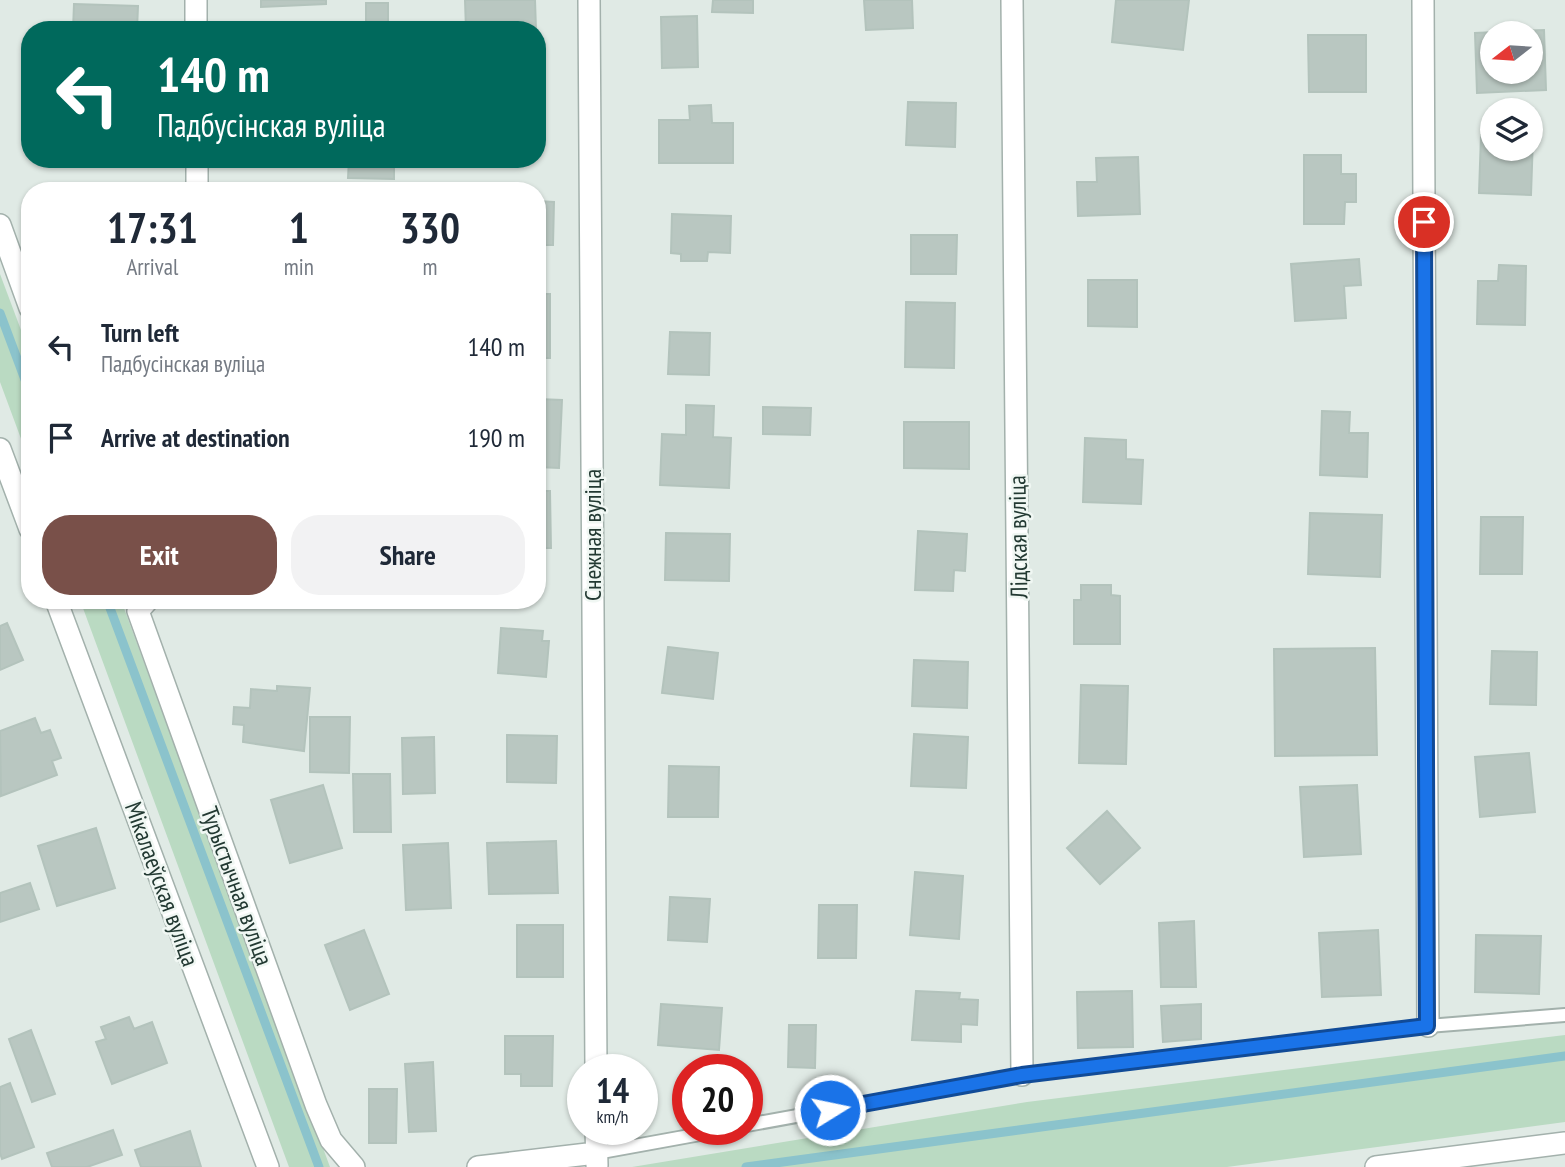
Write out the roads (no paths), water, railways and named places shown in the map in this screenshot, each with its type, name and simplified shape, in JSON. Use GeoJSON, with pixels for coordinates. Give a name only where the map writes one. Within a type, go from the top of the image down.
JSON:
{"type":"FeatureCollection","features":[{"type":"Feature","properties":{"kind":"street"},"geometry":{"type":"LineString","coordinates":[[196,0],[196,21]]}},
{"type":"Feature","properties":{"kind":"street","name":"Снежная вуліца"},"geometry":{"type":"LineString","coordinates":[[589,0],[596,1054]]}},
{"type":"Feature","properties":{"kind":"street","name":"Лідская вуліца"},"geometry":{"type":"LineString","coordinates":[[1012,0],[1022,1075]]}},
{"type":"Feature","properties":{"kind":"street"},"geometry":{"type":"LineString","coordinates":[[1423,0],[1427,1026]]}},
{"type":"Feature","properties":{"kind":"street"},"geometry":{"type":"LineString","coordinates":[[0,225],[21,283]]}},
{"type":"Feature","properties":{"kind":"street"},"geometry":{"type":"LineString","coordinates":[[0,449],[21,505]]}},
{"type":"Feature","properties":{"kind":"street","name":"Мікалаеўская вуліца"},"geometry":{"type":"LineString","coordinates":[[59,609],[268,1167]]}},
{"type":"Feature","properties":{"kind":"street","name":"Турыстычная вуліца"},"geometry":{"type":"LineString","coordinates":[[142,609],[323,1124],[337,1148],[354,1167]]}},
{"type":"Feature","properties":{"kind":"street"},"geometry":{"type":"LineString","coordinates":[[1376,1167],[1565,1143]]}},
{"type":"Feature","properties":{"kind":"street"},"geometry":{"type":"LineString","coordinates":[[478,1167],[596,1160]]}},
{"type":"Feature","properties":{"kind":"lane"},"geometry":{"type":"LineString","coordinates":[[763,1122],[1022,1075],[1427,1026],[1565,1014]]}},
{"type":"Feature","properties":{"kind":"lane"},"geometry":{"type":"LineString","coordinates":[[596,1160],[672,1142]]}},
{"type":"Feature","properties":{"kind":"waterway"},"geometry":{"type":"LineString","coordinates":[[0,313],[21,369]]}},
{"type":"Feature","properties":{"kind":"waterway"},"geometry":{"type":"LineString","coordinates":[[110,609],[319,1167]]}},
{"type":"Feature","properties":{"kind":"waterway"},"geometry":{"type":"LineString","coordinates":[[746,1167],[1565,1056]]}}]}
